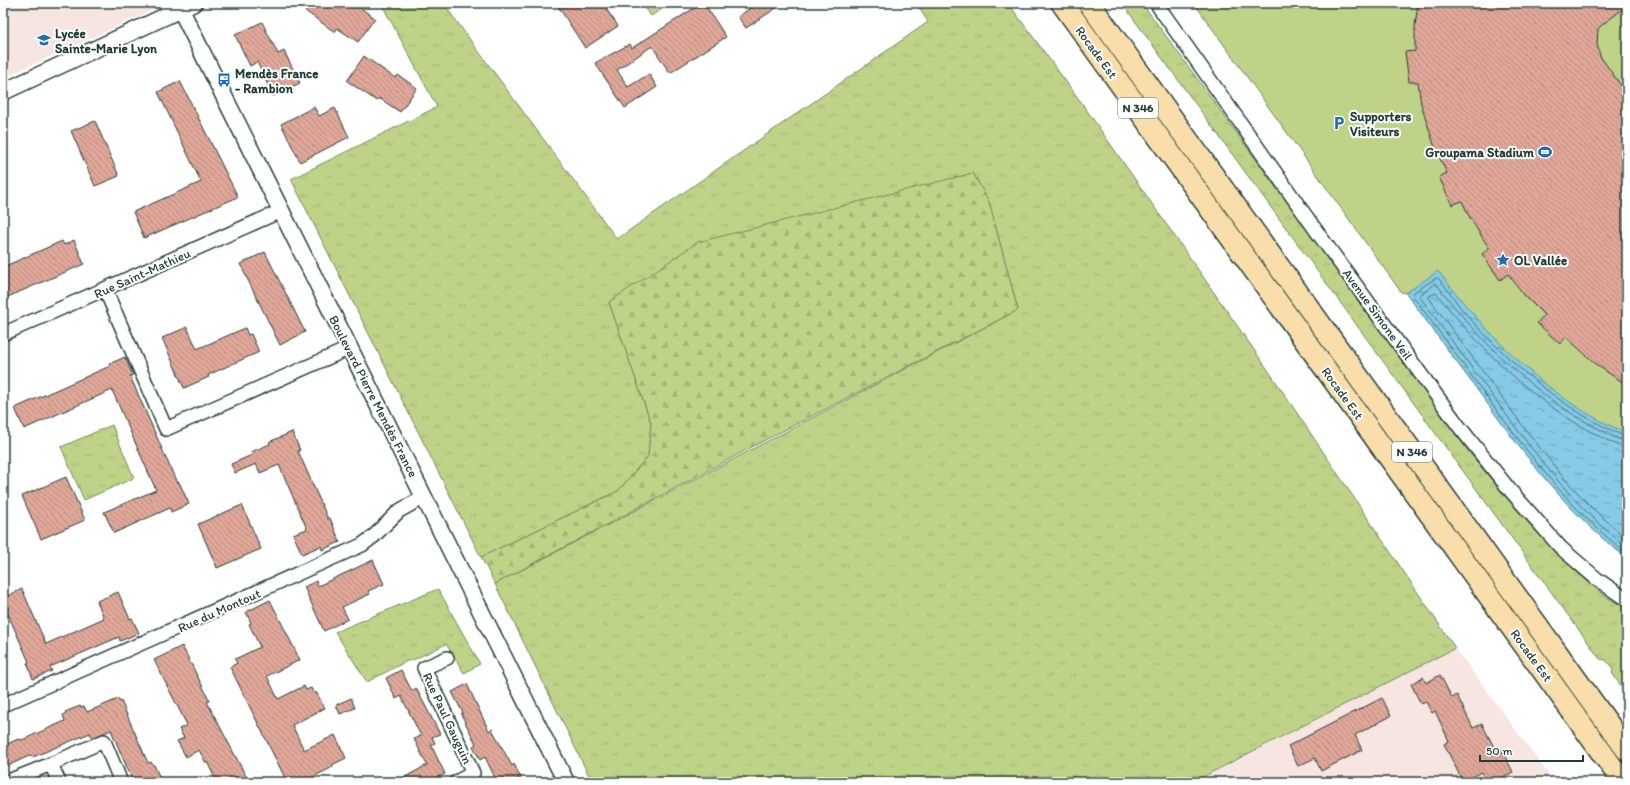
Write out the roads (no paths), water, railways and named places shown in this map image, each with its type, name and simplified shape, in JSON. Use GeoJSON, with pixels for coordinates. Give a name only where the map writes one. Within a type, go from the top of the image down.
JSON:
{"type":"FeatureCollection","features":[{"type":"Feature","properties":{"kind":"highway","name":"Rocade Est"},"geometry":{"type":"LineString","coordinates":[[1062,3],[1623,782]]}},
{"type":"Feature","properties":{"kind":"highway","name":"Rocade Est"},"geometry":{"type":"LineString","coordinates":[[1089,3],[1627,750]]}},
{"type":"Feature","properties":{"kind":"highway"},"geometry":{"type":"LineString","coordinates":[[1566,703],[1569,727],[1605,782]]}},
{"type":"Feature","properties":{"kind":"highway"},"geometry":{"type":"LineString","coordinates":[[1607,722],[1627,731]]}},
{"type":"Feature","properties":{"kind":"street","name":"Avenue Simone Veil"},"geometry":{"type":"LineString","coordinates":[[1156,3],[1320,236],[1458,425],[1509,489],[1561,548],[1597,579],[1627,600]]}},
{"type":"Feature","properties":{"kind":"street"},"geometry":{"type":"LineString","coordinates":[[3,92],[178,8]]}},
{"type":"Feature","properties":{"kind":"street","name":"Boulevard Pierre Mendès France"},"geometry":{"type":"LineString","coordinates":[[178,8],[350,348],[566,782]]}},
{"type":"Feature","properties":{"kind":"street","name":"Rue Saint-Mathieu"},"geometry":{"type":"LineString","coordinates":[[3,334],[281,211]]}},
{"type":"Feature","properties":{"kind":"street"},"geometry":{"type":"LineString","coordinates":[[105,289],[166,430],[350,348]]}},
{"type":"Feature","properties":{"kind":"street","name":"Rue du Montout"},"geometry":{"type":"LineString","coordinates":[[3,705],[362,545],[374,536],[399,511],[424,497]]}},
{"type":"Feature","properties":{"kind":"street","name":"Rue Paul Gauguin"},"geometry":{"type":"LineString","coordinates":[[447,658],[424,668],[473,773],[456,782]]}},
{"type":"Feature","properties":{"kind":"street"},"geometry":{"type":"LineString","coordinates":[[6,782],[104,741],[121,782]]}},
{"type":"Feature","properties":{"kind":"street"},"geometry":{"type":"LineString","coordinates":[[51,764],[59,782]]}},
{"type":"Feature","properties":{"kind":"water"},"geometry":{"type":"Polygon","coordinates":[[[1438,271],[1478,319],[1522,364],[1572,404],[1599,420],[1627,433],[1627,558],[1587,524],[1551,486],[1502,424],[1406,293],[1438,271]]]}},
{"type":"Feature","properties":{"kind":"place","name":"Lycée Sainte-Marie Lyon"},"geometry":{"type":"Point","coordinates":[44,40]}},
{"type":"Feature","properties":{"kind":"place","name":"Mendès France - Rambion"},"geometry":{"type":"Point","coordinates":[224,80]}},
{"type":"Feature","properties":{"kind":"place","name":"Supporters Visiteurs"},"geometry":{"type":"Point","coordinates":[1339,123]}},
{"type":"Feature","properties":{"kind":"place","name":"Groupama Stadium"},"geometry":{"type":"Point","coordinates":[1545,152]}},
{"type":"Feature","properties":{"kind":"place","name":"OL Vallée"},"geometry":{"type":"Point","coordinates":[1503,260]}}]}
